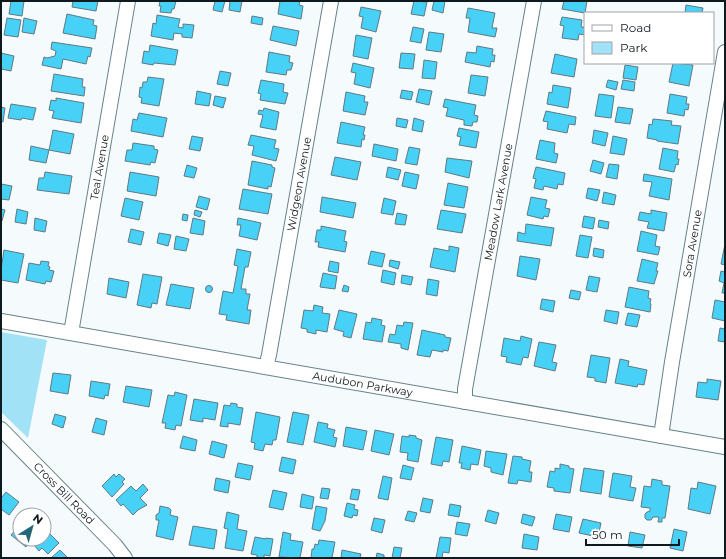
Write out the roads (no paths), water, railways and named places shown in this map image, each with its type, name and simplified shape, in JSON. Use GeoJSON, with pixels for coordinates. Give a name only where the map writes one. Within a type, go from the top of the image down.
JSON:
{"type":"FeatureCollection","features":[{"type":"Feature","properties":{"kind":"street","name":"Teal Avenue"},"geometry":{"type":"LineString","coordinates":[[71,333],[128,1]]}},
{"type":"Feature","properties":{"kind":"street","name":"Widgeon Avenue"},"geometry":{"type":"LineString","coordinates":[[266,367],[331,1]]}},
{"type":"Feature","properties":{"kind":"street","name":"Meadow Lark Avenue"},"geometry":{"type":"LineString","coordinates":[[465,402],[465,389],[534,1]]}},
{"type":"Feature","properties":{"kind":"street","name":"Sora Avenue"},"geometry":{"type":"LineString","coordinates":[[661,436],[672,362],[725,52]]}},
{"type":"Feature","properties":{"kind":"street","name":"Audubon Parkway"},"geometry":{"type":"LineString","coordinates":[[1,321],[725,447]]}},
{"type":"Feature","properties":{"kind":"street","name":"Cross Bill Road"},"geometry":{"type":"LineString","coordinates":[[1,429],[126,558]]}}]}
